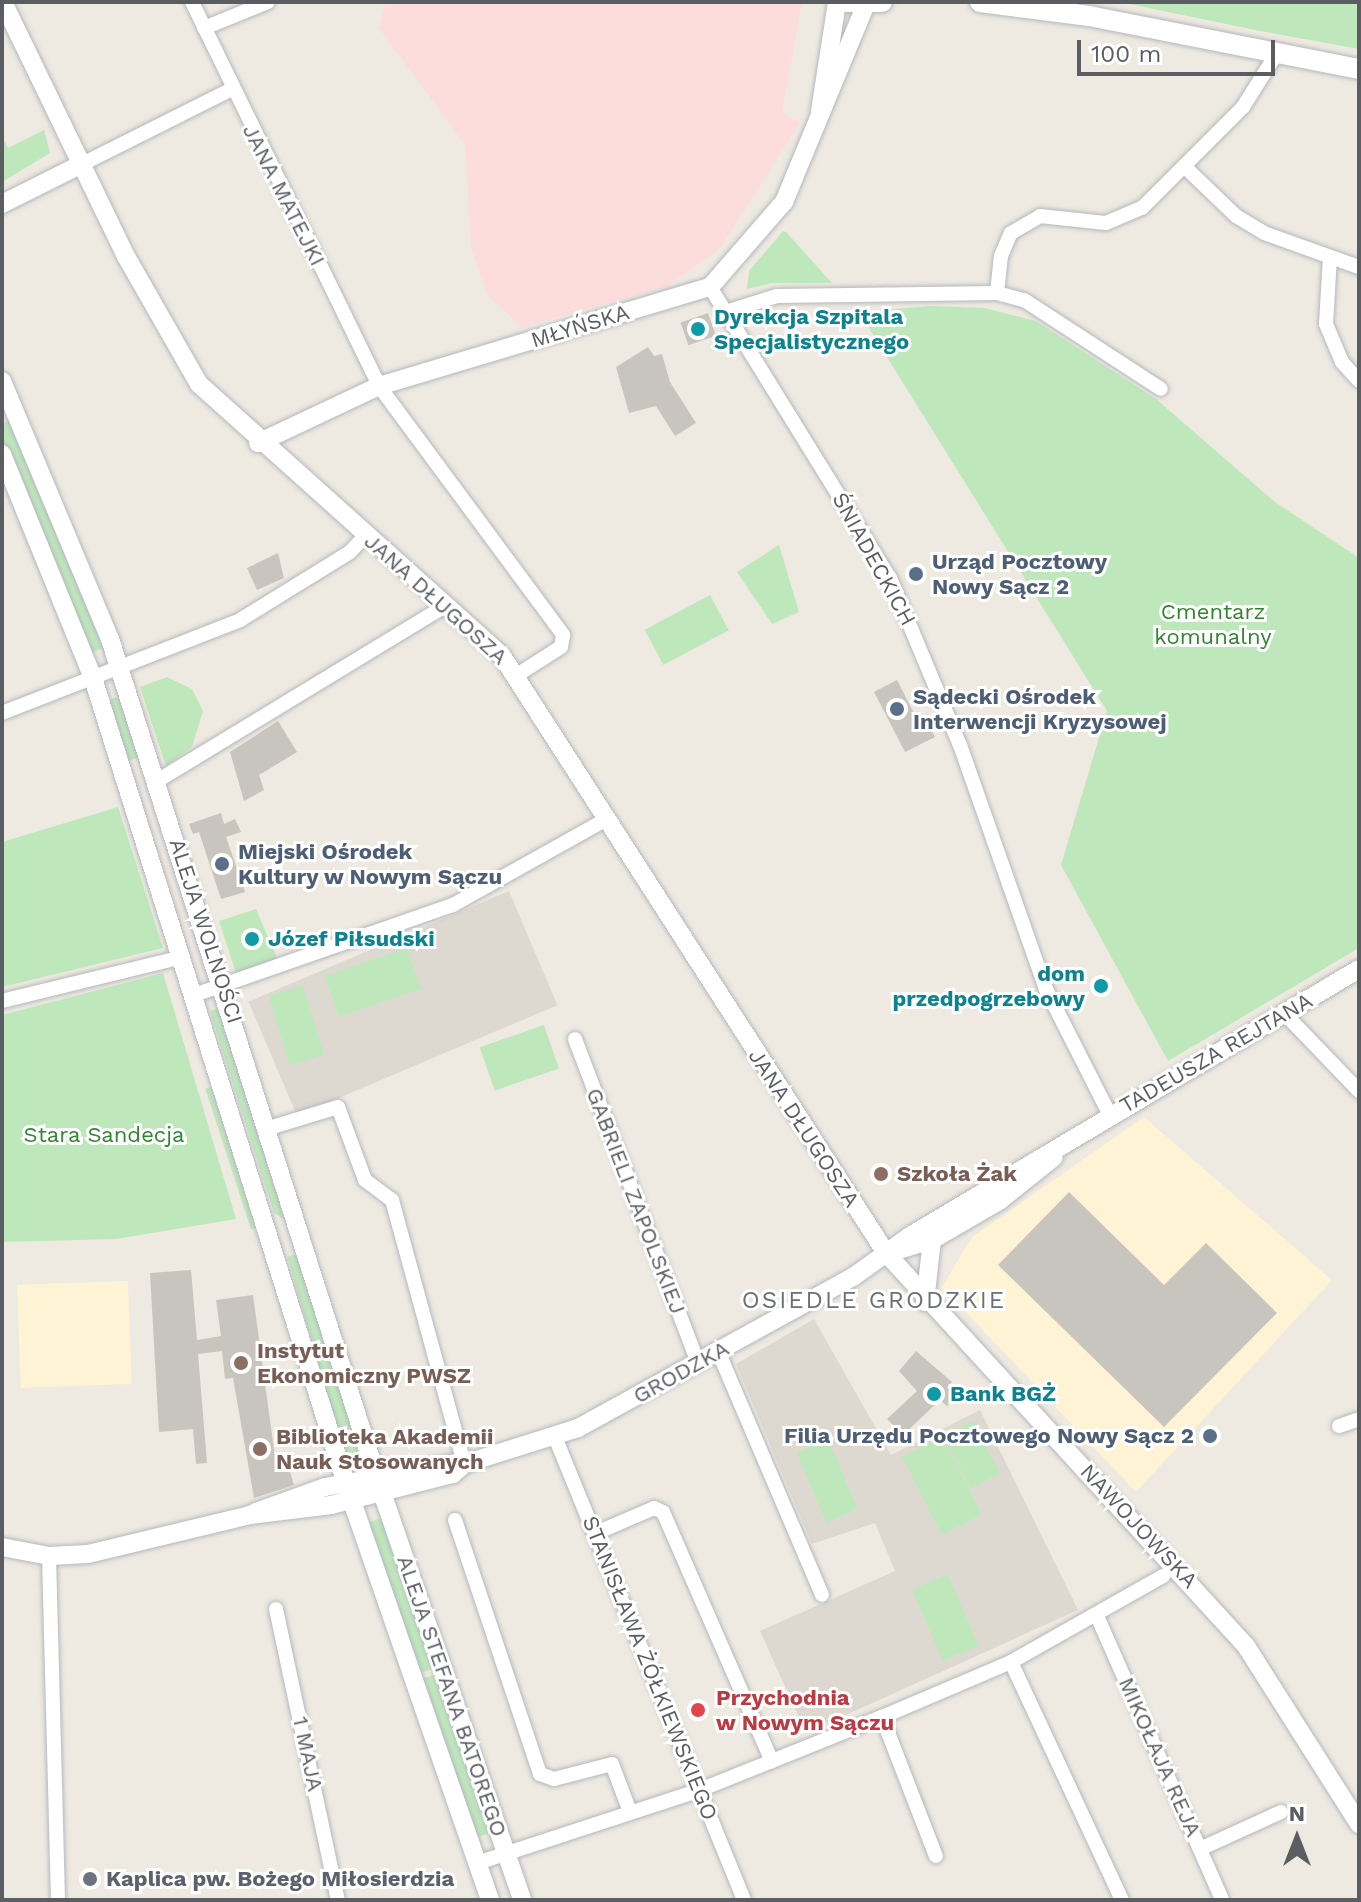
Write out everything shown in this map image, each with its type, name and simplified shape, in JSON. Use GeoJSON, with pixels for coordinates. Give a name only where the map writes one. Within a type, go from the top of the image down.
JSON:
{"type":"FeatureCollection","features":[{"type":"Feature","properties":{"kind":"main road"},"geometry":{"type":"LineString","coordinates":[[980,2],[1089,16],[1359,69]]}},
{"type":"Feature","properties":{"kind":"main road"},"geometry":{"type":"LineString","coordinates":[[1052,2],[1089,16]]}},
{"type":"Feature","properties":{"kind":"street","name":"JANA DŁUGOSZA"},"geometry":{"type":"LineString","coordinates":[[3,2],[182,360],[258,443],[446,605],[517,675],[886,1253]]}},
{"type":"Feature","properties":{"kind":"street","name":"JANA MATEJKI"},"geometry":{"type":"LineString","coordinates":[[192,2],[379,386],[563,635],[561,647],[517,675]]}},
{"type":"Feature","properties":{"kind":"street"},"geometry":{"type":"LineString","coordinates":[[204,28],[268,2]]}},
{"type":"Feature","properties":{"kind":"street"},"geometry":{"type":"LineString","coordinates":[[820,114],[837,2]]}},
{"type":"Feature","properties":{"kind":"street"},"geometry":{"type":"LineString","coordinates":[[710,287],[784,202],[864,3]]}},
{"type":"Feature","properties":{"kind":"street"},"geometry":{"type":"LineString","coordinates":[[997,293],[1001,256],[1011,233],[1040,216],[1106,223],[1125,218],[1186,168],[1243,107],[1277,53]]}},
{"type":"Feature","properties":{"kind":"street"},"geometry":{"type":"LineString","coordinates":[[2,204],[232,89]]}},
{"type":"Feature","properties":{"kind":"street"},"geometry":{"type":"LineString","coordinates":[[1186,168],[1245,222],[1359,267]]}},
{"type":"Feature","properties":{"kind":"street"},"geometry":{"type":"LineString","coordinates":[[1330,257],[1326,324],[1342,362],[1359,381]]}},
{"type":"Feature","properties":{"kind":"street","name":"MŁYŃSKA"},"geometry":{"type":"LineString","coordinates":[[258,443],[379,386],[710,287]]}},
{"type":"Feature","properties":{"kind":"street","name":"ŚNIADECKICH"},"geometry":{"type":"LineString","coordinates":[[710,287],[729,311],[890,578],[960,745],[1042,980],[1110,1115]]}},
{"type":"Feature","properties":{"kind":"street"},"geometry":{"type":"LineString","coordinates":[[729,311],[777,296],[997,293],[1024,300],[1161,389]]}},
{"type":"Feature","properties":{"kind":"street","name":"ALEJA WOLNOŚCI"},"geometry":{"type":"LineString","coordinates":[[2,381],[120,669],[224,984],[380,1485]]}},
{"type":"Feature","properties":{"kind":"street","name":"ALEJA WOLNOŚCI"},"geometry":{"type":"LineString","coordinates":[[2,454],[93,678],[349,1492]]}},
{"type":"Feature","properties":{"kind":"street"},"geometry":{"type":"LineString","coordinates":[[2,713],[240,620],[350,552],[366,535]]}},
{"type":"Feature","properties":{"kind":"street"},"geometry":{"type":"LineString","coordinates":[[157,781],[446,605]]}},
{"type":"Feature","properties":{"kind":"street"},"geometry":{"type":"LineString","coordinates":[[194,995],[453,905],[607,819]]}},
{"type":"Feature","properties":{"kind":"street"},"geometry":{"type":"LineString","coordinates":[[2,1001],[182,957]]}},
{"type":"Feature","properties":{"kind":"street","name":"TADEUSZA REJTANA"},"geometry":{"type":"LineString","coordinates":[[886,1253],[1110,1115],[1359,969]]}},
{"type":"Feature","properties":{"kind":"street"},"geometry":{"type":"LineString","coordinates":[[1283,1012],[1359,1091]]}},
{"type":"Feature","properties":{"kind":"street","name":"GABRIELI ZAPOLSKIEJ"},"geometry":{"type":"LineString","coordinates":[[575,1039],[698,1363]]}},
{"type":"Feature","properties":{"kind":"street"},"geometry":{"type":"LineString","coordinates":[[269,1128],[338,1107],[365,1180],[392,1200],[464,1464]]}},
{"type":"Feature","properties":{"kind":"street","name":"TADEUSZA REJTANA"},"geometry":{"type":"LineString","coordinates":[[886,1253],[932,1240],[1037,1175],[1073,1138]]}},
{"type":"Feature","properties":{"kind":"street"},"geometry":{"type":"LineString","coordinates":[[925,1302],[932,1240]]}},
{"type":"Feature","properties":{"kind":"street","name":"NAWOJOWSKA"},"geometry":{"type":"LineString","coordinates":[[886,1253],[925,1302],[1171,1557],[1246,1646],[1359,1824]]}},
{"type":"Feature","properties":{"kind":"street","name":"GRODZKA"},"geometry":{"type":"LineString","coordinates":[[2,1547],[49,1556],[88,1554],[380,1485],[453,1474],[464,1464],[555,1437],[698,1363],[886,1253]]}},
{"type":"Feature","properties":{"kind":"street"},"geometry":{"type":"LineString","coordinates":[[718,1351],[822,1595]]}},
{"type":"Feature","properties":{"kind":"street"},"geometry":{"type":"LineString","coordinates":[[1339,1426],[1359,1419]]}},
{"type":"Feature","properties":{"kind":"street","name":"STANISŁAWA ŻÓŁKIEWSKIEGO"},"geometry":{"type":"LineString","coordinates":[[555,1437],[744,1900]]}},
{"type":"Feature","properties":{"kind":"street","name":"ALEJA STEFANA BATOREGO"},"geometry":{"type":"LineString","coordinates":[[380,1485],[522,1900]]}},
{"type":"Feature","properties":{"kind":"street","name":"ALEJA STEFANA BATOREGO"},"geometry":{"type":"LineString","coordinates":[[349,1492],[490,1900]]}},
{"type":"Feature","properties":{"kind":"street"},"geometry":{"type":"LineString","coordinates":[[596,1533],[654,1508],[663,1512],[772,1761]]}},
{"type":"Feature","properties":{"kind":"street"},"geometry":{"type":"LineString","coordinates":[[455,1520],[540,1774],[554,1779],[612,1764],[630,1812]]}},
{"type":"Feature","properties":{"kind":"street"},"geometry":{"type":"LineString","coordinates":[[49,1556],[58,1900]]}},
{"type":"Feature","properties":{"kind":"street"},"geometry":{"type":"LineString","coordinates":[[477,1863],[700,1790],[882,1717],[1011,1662],[1163,1576]]}},
{"type":"Feature","properties":{"kind":"street","name":"1 MAJA"},"geometry":{"type":"LineString","coordinates":[[276,1609],[338,1900]]}},
{"type":"Feature","properties":{"kind":"street","name":"MIKOŁAJA REJA"},"geometry":{"type":"LineString","coordinates":[[1097,1616],[1222,1900]]}},
{"type":"Feature","properties":{"kind":"street"},"geometry":{"type":"LineString","coordinates":[[1011,1662],[1122,1900]]}},
{"type":"Feature","properties":{"kind":"street"},"geometry":{"type":"LineString","coordinates":[[882,1717],[936,1856]]}},
{"type":"Feature","properties":{"kind":"street"},"geometry":{"type":"LineString","coordinates":[[1200,1849],[1281,1812]]}},
{"type":"Feature","properties":{"kind":"shaded area"},"geometry":{"type":"Polygon","coordinates":[[[386,2],[802,2],[782,112],[800,123],[719,250],[665,287],[522,327],[487,295],[471,246],[465,145],[379,28],[386,2]]]}},
{"type":"Feature","properties":{"kind":"shaded area"},"geometry":{"type":"Polygon","coordinates":[[[509,891],[557,1005],[297,1116],[248,1002],[509,891]]]}},
{"type":"Feature","properties":{"kind":"shaded area"},"geometry":{"type":"Polygon","coordinates":[[[1144,1117],[1332,1280],[1136,1492],[942,1287],[972,1237],[1144,1117]]]}},
{"type":"Feature","properties":{"kind":"shaded area"},"geometry":{"type":"Polygon","coordinates":[[[128,1281],[132,1384],[21,1388],[17,1285],[128,1281]]]}},
{"type":"Feature","properties":{"kind":"shaded area"},"geometry":{"type":"Polygon","coordinates":[[[814,1319],[891,1455],[980,1410],[1078,1610],[806,1733],[760,1631],[895,1571],[875,1523],[812,1544],[736,1364],[814,1319]]]}},
{"type":"Feature","properties":{"kind":"green space"},"geometry":{"type":"Polygon","coordinates":[[[1120,2],[1359,2],[1359,49],[1255,30],[1120,2]]]}},
{"type":"Feature","properties":{"kind":"green space"},"geometry":{"type":"Polygon","coordinates":[[[44,130],[50,153],[2,182],[2,136],[8,148],[44,130]]]}},
{"type":"Feature","properties":{"kind":"green space"},"geometry":{"type":"Polygon","coordinates":[[[783,231],[832,283],[772,283],[747,289],[749,271],[783,231]]]}},
{"type":"Feature","properties":{"kind":"green space","name":"Cmentarz komunalny"},"geometry":{"type":"Polygon","coordinates":[[[930,306],[985,308],[1036,321],[1156,399],[1275,502],[1359,558],[1359,948],[1168,1061],[1061,865],[1107,711],[859,312],[930,306]]]}},
{"type":"Feature","properties":{"kind":"green space"},"geometry":{"type":"Polygon","coordinates":[[[11,420],[103,648],[86,655],[2,446],[2,424],[11,420]]]}},
{"type":"Feature","properties":{"kind":"green space"},"geometry":{"type":"Polygon","coordinates":[[[779,545],[799,612],[772,624],[737,572],[779,545]]]}},
{"type":"Feature","properties":{"kind":"green space"},"geometry":{"type":"Polygon","coordinates":[[[710,595],[729,630],[663,665],[645,630],[710,595]]]}},
{"type":"Feature","properties":{"kind":"green space"},"geometry":{"type":"Polygon","coordinates":[[[167,677],[192,689],[203,711],[192,747],[166,766],[140,687],[167,677]]]}},
{"type":"Feature","properties":{"kind":"green space"},"geometry":{"type":"Polygon","coordinates":[[[121,696],[141,757],[127,761],[108,700],[121,696]]]}},
{"type":"Feature","properties":{"kind":"green space"},"geometry":{"type":"Polygon","coordinates":[[[118,807],[163,948],[2,987],[2,842],[118,807]]]}},
{"type":"Feature","properties":{"kind":"green space"},"geometry":{"type":"Polygon","coordinates":[[[256,909],[277,958],[237,976],[219,921],[256,909]]]}},
{"type":"Feature","properties":{"kind":"green space"},"geometry":{"type":"Polygon","coordinates":[[[407,948],[421,989],[339,1017],[325,976],[407,948]]]}},
{"type":"Feature","properties":{"kind":"green space","name":"Stara Sandecja"},"geometry":{"type":"Polygon","coordinates":[[[163,973],[236,1219],[116,1239],[2,1242],[2,1015],[163,973]]]}},
{"type":"Feature","properties":{"kind":"green space"},"geometry":{"type":"Polygon","coordinates":[[[303,985],[324,1055],[290,1065],[269,996],[303,985]]]}},
{"type":"Feature","properties":{"kind":"green space"},"geometry":{"type":"Polygon","coordinates":[[[223,1007],[284,1219],[274,1213],[210,1011],[223,1007]]]}},
{"type":"Feature","properties":{"kind":"green space"},"geometry":{"type":"Polygon","coordinates":[[[544,1025],[559,1068],[495,1091],[480,1047],[544,1025]]]}},
{"type":"Feature","properties":{"kind":"green space"},"geometry":{"type":"Polygon","coordinates":[[[211,1087],[257,1228],[251,1230],[205,1089],[211,1087]]]}},
{"type":"Feature","properties":{"kind":"green space"},"geometry":{"type":"Polygon","coordinates":[[[301,1253],[359,1454],[345,1458],[288,1257],[301,1253]]]}},
{"type":"Feature","properties":{"kind":"green space"},"geometry":{"type":"Polygon","coordinates":[[[973,1421],[1000,1474],[970,1489],[944,1436],[973,1421]]]}},
{"type":"Feature","properties":{"kind":"green space"},"geometry":{"type":"Polygon","coordinates":[[[942,1436],[982,1514],[942,1535],[902,1456],[942,1436]]]}},
{"type":"Feature","properties":{"kind":"green space"},"geometry":{"type":"Polygon","coordinates":[[[828,1439],[858,1509],[826,1522],[797,1452],[828,1439]]]}},
{"type":"Feature","properties":{"kind":"green space"},"geometry":{"type":"Polygon","coordinates":[[[382,1518],[434,1668],[421,1673],[369,1523],[382,1518]]]}},
{"type":"Feature","properties":{"kind":"green space"},"geometry":{"type":"Polygon","coordinates":[[[948,1574],[978,1646],[943,1661],[912,1589],[948,1574]]]}},
{"type":"Feature","properties":{"kind":"green space"},"geometry":{"type":"Polygon","coordinates":[[[436,1674],[491,1833],[477,1837],[423,1679],[436,1674]]]}},
{"type":"Feature","properties":{"kind":"building","name":"Dyrekcja Szpitala Specjalistycznego"},"geometry":{"type":"Polygon","coordinates":[[[708,313],[716,336],[688,345],[681,322],[708,313]]]}},
{"type":"Feature","properties":{"kind":"building"},"geometry":{"type":"Polygon","coordinates":[[[648,347],[654,356],[662,354],[670,382],[696,423],[675,436],[656,406],[629,413],[616,367],[648,347]]]}},
{"type":"Feature","properties":{"kind":"building"},"geometry":{"type":"Polygon","coordinates":[[[278,553],[284,578],[257,590],[247,568],[278,553]]]}},
{"type":"Feature","properties":{"kind":"building","name":"Sądecki Ośrodek Interwencji Kryzysowej"},"geometry":{"type":"Polygon","coordinates":[[[897,680],[922,729],[929,726],[935,737],[905,752],[874,692],[897,680]]]}},
{"type":"Feature","properties":{"kind":"building"},"geometry":{"type":"Polygon","coordinates":[[[278,721],[297,752],[259,775],[264,790],[244,801],[230,752],[278,721]]]}},
{"type":"Feature","properties":{"kind":"building","name":"Miejski Ośrodek Kultury w Nowym Sączu"},"geometry":{"type":"Polygon","coordinates":[[[221,813],[224,824],[235,819],[241,832],[226,837],[245,892],[221,899],[199,832],[193,834],[189,824],[221,813]]]}},
{"type":"Feature","properties":{"kind":"building"},"geometry":{"type":"Polygon","coordinates":[[[1069,1192],[1164,1285],[1206,1243],[1277,1313],[1164,1427],[998,1265],[1069,1192]]]}},
{"type":"Feature","properties":{"kind":"building"},"geometry":{"type":"Polygon","coordinates":[[[191,1270],[197,1340],[221,1336],[216,1300],[253,1295],[276,1464],[287,1462],[294,1485],[254,1498],[233,1378],[225,1379],[222,1351],[198,1354],[207,1463],[196,1464],[193,1429],[159,1432],[150,1273],[191,1270]]]}},
{"type":"Feature","properties":{"kind":"building","name":"Bank BGŻ"},"geometry":{"type":"Polygon","coordinates":[[[916,1351],[952,1382],[947,1387],[956,1397],[947,1406],[940,1400],[903,1435],[887,1419],[917,1391],[899,1371],[916,1351]]]}},
{"type":"Feature","properties":{"kind":"place","name":"Dyrekcja Szpitala Specjalistycznego"},"geometry":{"type":"Point","coordinates":[698,329]}},
{"type":"Feature","properties":{"kind":"place","name":"Urząd Pocztowy Nowy Sącz 2"},"geometry":{"type":"Point","coordinates":[916,574]}},
{"type":"Feature","properties":{"kind":"place","name":"Sądecki Ośrodek Interwencji Kryzysowej"},"geometry":{"type":"Point","coordinates":[897,709]}},
{"type":"Feature","properties":{"kind":"place","name":"Miejski Ośrodek Kultury w Nowym Sączu"},"geometry":{"type":"Point","coordinates":[222,864]}},
{"type":"Feature","properties":{"kind":"place","name":"Józef Piłsudski"},"geometry":{"type":"Point","coordinates":[252,939]}},
{"type":"Feature","properties":{"kind":"place","name":"dom przedpogrzebowy"},"geometry":{"type":"Point","coordinates":[1101,986]}},
{"type":"Feature","properties":{"kind":"place","name":"Szkoła Żak"},"geometry":{"type":"Point","coordinates":[881,1174]}},
{"type":"Feature","properties":{"kind":"place","name":"Instytut Ekonomiczny PWSZ"},"geometry":{"type":"Point","coordinates":[241,1363]}},
{"type":"Feature","properties":{"kind":"place","name":"Bank BGŻ"},"geometry":{"type":"Point","coordinates":[934,1394]}},
{"type":"Feature","properties":{"kind":"place","name":"Filia Urzędu Pocztowego Nowy Sącz 2"},"geometry":{"type":"Point","coordinates":[1210,1436]}},
{"type":"Feature","properties":{"kind":"place","name":"Biblioteka Akademii Nauk Stosowanych"},"geometry":{"type":"Point","coordinates":[260,1449]}},
{"type":"Feature","properties":{"kind":"place","name":"Przychodnia w Nowym Sączu"},"geometry":{"type":"Point","coordinates":[698,1710]}},
{"type":"Feature","properties":{"kind":"place","name":"Kaplica pw. Bożego Miłosierdzia"},"geometry":{"type":"Point","coordinates":[90,1879]}},
{"type":"Feature","properties":{"kind":"district","name":"OSIEDLE GRODZKIE"},"geometry":{"type":"Point","coordinates":[874,1301]}}]}
